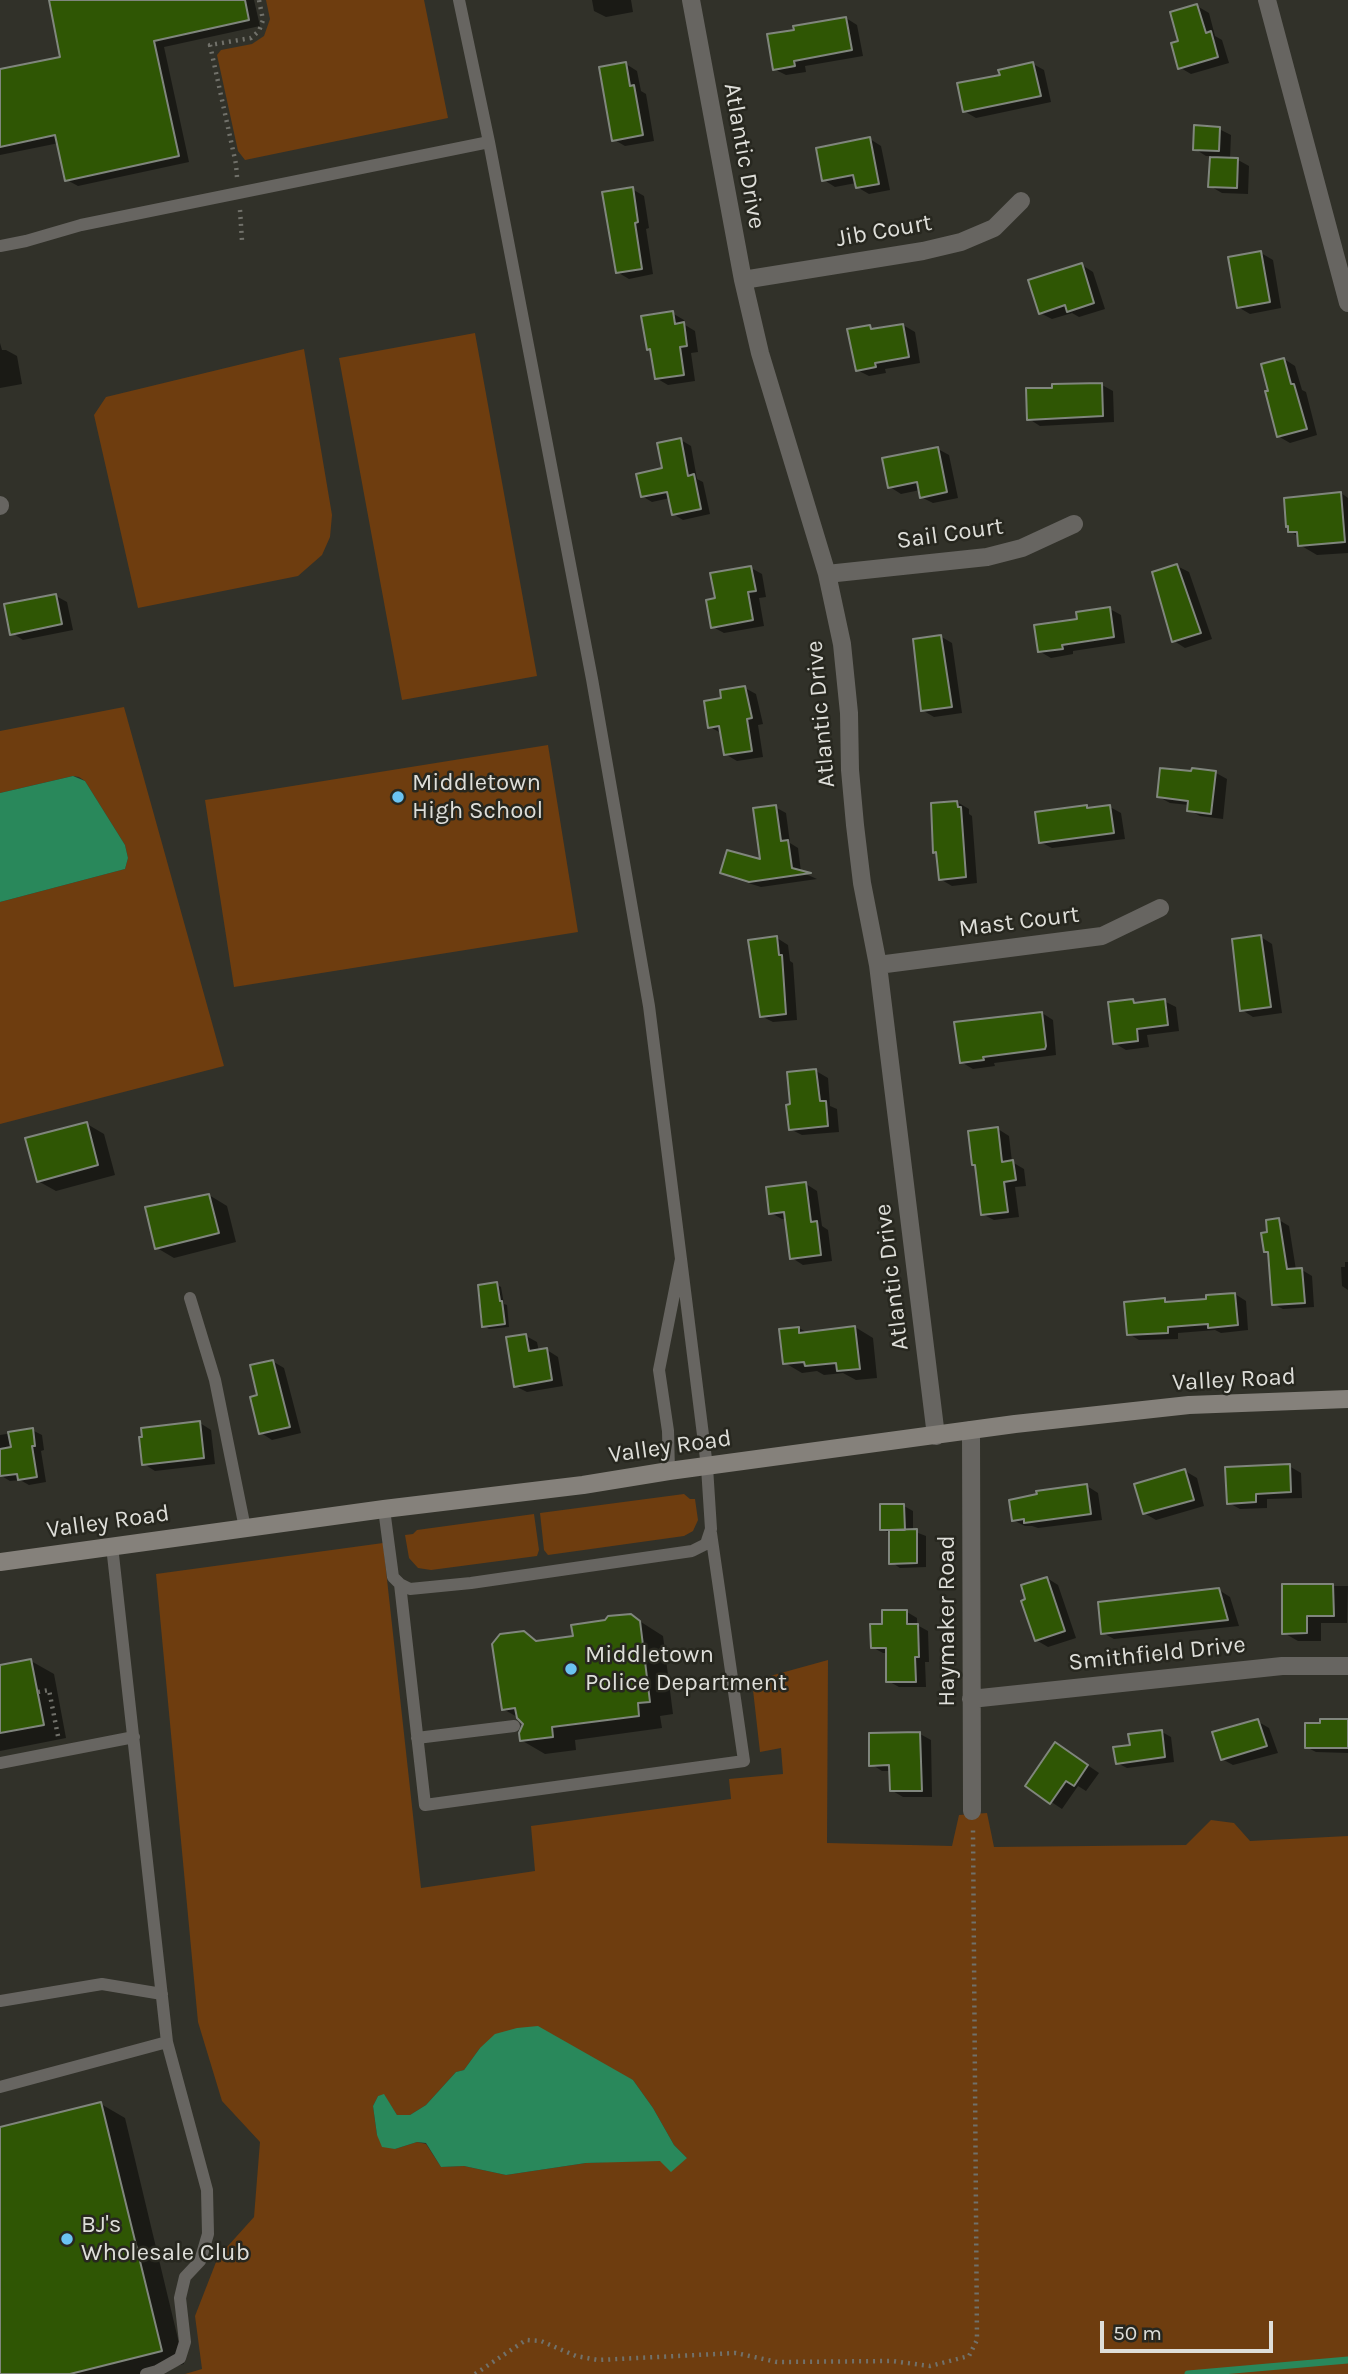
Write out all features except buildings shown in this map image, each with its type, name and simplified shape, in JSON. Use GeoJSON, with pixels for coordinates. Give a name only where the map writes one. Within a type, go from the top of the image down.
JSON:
{"type":"FeatureCollection","features":[{"type":"Feature","properties":{"kind":"main road","name":"Valley Road"},"geometry":{"type":"LineString","coordinates":[[0,1562],[384,1509],[583,1485],[971,1430],[1189,1405],[1348,1399]]}},
{"type":"Feature","properties":{"kind":"street","name":"Atlantic Drive"},"geometry":{"type":"LineString","coordinates":[[691,0],[743,280],[760,353],[827,574],[842,644],[855,825],[862,883],[878,965],[936,1436]]}},
{"type":"Feature","properties":{"kind":"street"},"geometry":{"type":"LineString","coordinates":[[1267,0],[1348,303]]}},
{"type":"Feature","properties":{"kind":"street","name":"Jib Court"},"geometry":{"type":"LineString","coordinates":[[743,280],[923,251],[961,242],[994,228],[1021,201]]}},
{"type":"Feature","properties":{"kind":"street","name":"Sail Court"},"geometry":{"type":"LineString","coordinates":[[827,574],[988,557],[1023,548],[1074,524]]}},
{"type":"Feature","properties":{"kind":"street","name":"Mast Court"},"geometry":{"type":"LineString","coordinates":[[878,965],[1102,936],[1160,908]]}},
{"type":"Feature","properties":{"kind":"street","name":"Haymaker Road"},"geometry":{"type":"LineString","coordinates":[[971,1430],[972,1811]]}},
{"type":"Feature","properties":{"kind":"street","name":"Smithfield Drive"},"geometry":{"type":"LineString","coordinates":[[971,1699],[1282,1666],[1348,1666]]}},
{"type":"Feature","properties":{"kind":"lane"},"geometry":{"type":"LineString","coordinates":[[400,1584],[425,1805],[744,1761],[711,1529],[707,1467],[646,992],[592,679],[489,142],[459,0]]}},
{"type":"Feature","properties":{"kind":"lane"},"geometry":{"type":"LineString","coordinates":[[0,246],[81,225],[489,142]]}},
{"type":"Feature","properties":{"kind":"lane"},"geometry":{"type":"LineString","coordinates":[[669,1471],[668,1430],[659,1370],[681,1259]]}},
{"type":"Feature","properties":{"kind":"lane"},"geometry":{"type":"LineString","coordinates":[[190,1298],[215,1380],[245,1528]]}},
{"type":"Feature","properties":{"kind":"lane"},"geometry":{"type":"LineString","coordinates":[[384,1509],[393,1577],[410,1589],[471,1583],[692,1551],[706,1544],[711,1529]]}},
{"type":"Feature","properties":{"kind":"lane"},"geometry":{"type":"LineString","coordinates":[[112,1546],[166,2042],[207,2190],[208,2234],[200,2261],[186,2277],[180,2298],[185,2342],[180,2358],[146,2374]]}},
{"type":"Feature","properties":{"kind":"lane"},"geometry":{"type":"LineString","coordinates":[[417,1738],[514,1726]]}},
{"type":"Feature","properties":{"kind":"lane"},"geometry":{"type":"LineString","coordinates":[[0,1763],[134,1737]]}},
{"type":"Feature","properties":{"kind":"lane"},"geometry":{"type":"LineString","coordinates":[[0,2001],[102,1984],[162,1994]]}},
{"type":"Feature","properties":{"kind":"lane"},"geometry":{"type":"LineString","coordinates":[[0,2087],[166,2042]]}},
{"type":"Feature","properties":{"kind":"path"},"geometry":{"type":"LineString","coordinates":[[242,241],[236,164],[209,45],[251,38],[259,31],[263,20],[260,0]]}},
{"type":"Feature","properties":{"kind":"path"},"geometry":{"type":"LineString","coordinates":[[37,1692],[49,1690],[61,1751]]}},
{"type":"Feature","properties":{"kind":"path"},"geometry":{"type":"LineString","coordinates":[[475,2374],[526,2340],[541,2341],[576,2356],[598,2360],[736,2353],[777,2362],[892,2361],[930,2366],[969,2356],[978,2340],[972,1811]]}},
{"type":"Feature","properties":{"kind":"shaded area"},"geometry":{"type":"Polygon","coordinates":[[[266,0],[424,0],[448,118],[245,160],[238,151],[217,55],[221,50],[252,44],[264,36],[270,19],[266,0]]]}},
{"type":"Feature","properties":{"kind":"shaded area"},"geometry":{"type":"Polygon","coordinates":[[[475,333],[537,676],[402,700],[339,358],[475,333]]]}},
{"type":"Feature","properties":{"kind":"shaded area"},"geometry":{"type":"Polygon","coordinates":[[[304,349],[332,515],[330,537],[322,555],[298,576],[138,608],[94,415],[106,397],[304,349]]]}},
{"type":"Feature","properties":{"kind":"shaded area"},"geometry":{"type":"Polygon","coordinates":[[[124,707],[224,1066],[0,1124],[0,902],[125,869],[128,858],[125,845],[85,781],[79,777],[73,776],[0,793],[0,731],[124,707]]]}},
{"type":"Feature","properties":{"kind":"shaded area"},"geometry":{"type":"Polygon","coordinates":[[[548,745],[578,932],[234,987],[205,800],[548,745]]]}},
{"type":"Feature","properties":{"kind":"shaded area"},"geometry":{"type":"Polygon","coordinates":[[[73,776],[85,781],[125,845],[128,858],[125,869],[0,902],[0,793],[73,776]]]}},
{"type":"Feature","properties":{"kind":"shaded area"},"geometry":{"type":"Polygon","coordinates":[[[684,1494],[695,1499],[698,1520],[693,1531],[684,1536],[548,1555],[544,1550],[540,1513],[684,1494]]]}},
{"type":"Feature","properties":{"kind":"shaded area"},"geometry":{"type":"Polygon","coordinates":[[[534,1514],[539,1550],[537,1556],[431,1570],[418,1568],[409,1558],[405,1535],[413,1534],[417,1530],[534,1514]]]}},
{"type":"Feature","properties":{"kind":"shaded area"},"geometry":{"type":"Polygon","coordinates":[[[383,1543],[421,1888],[535,1871],[531,1826],[731,1799],[729,1779],[783,1774],[781,1748],[760,1752],[752,1681],[828,1660],[827,1843],[952,1846],[959,1815],[987,1813],[994,1847],[1186,1845],[1211,1820],[1234,1823],[1250,1841],[1348,1836],[1348,2374],[185,2374],[202,2369],[195,2316],[218,2257],[254,2217],[260,2142],[222,2101],[198,2022],[156,1574],[383,1543]],[[480,2048],[464,2070],[456,2072],[426,2105],[410,2115],[397,2115],[384,2095],[378,2096],[373,2106],[377,2135],[395,2149],[417,2142],[426,2144],[441,2167],[464,2166],[506,2175],[586,2163],[687,2158],[674,2145],[633,2080],[480,2048]]]}},
{"type":"Feature","properties":{"kind":"shaded area"},"geometry":{"type":"Polygon","coordinates":[[[538,2026],[633,2080],[674,2145],[687,2158],[671,2172],[660,2161],[586,2163],[506,2175],[464,2166],[441,2167],[426,2143],[417,2142],[395,2149],[382,2147],[377,2135],[373,2106],[378,2096],[384,2094],[397,2115],[410,2115],[426,2105],[456,2072],[464,2070],[480,2048],[495,2034],[538,2026]]]}},
{"type":"Feature","properties":{"kind":"waterway"},"geometry":{"type":"LineString","coordinates":[[1188,2374],[1348,2360]]}},
{"type":"Feature","properties":{"kind":"place","name":"Middletown High School"},"geometry":{"type":"Point","coordinates":[398,797]}},
{"type":"Feature","properties":{"kind":"place","name":"Middletown Police Department"},"geometry":{"type":"Point","coordinates":[571,1669]}},
{"type":"Feature","properties":{"kind":"place","name":"BJ's Wholesale Club"},"geometry":{"type":"Point","coordinates":[67,2239]}}]}
